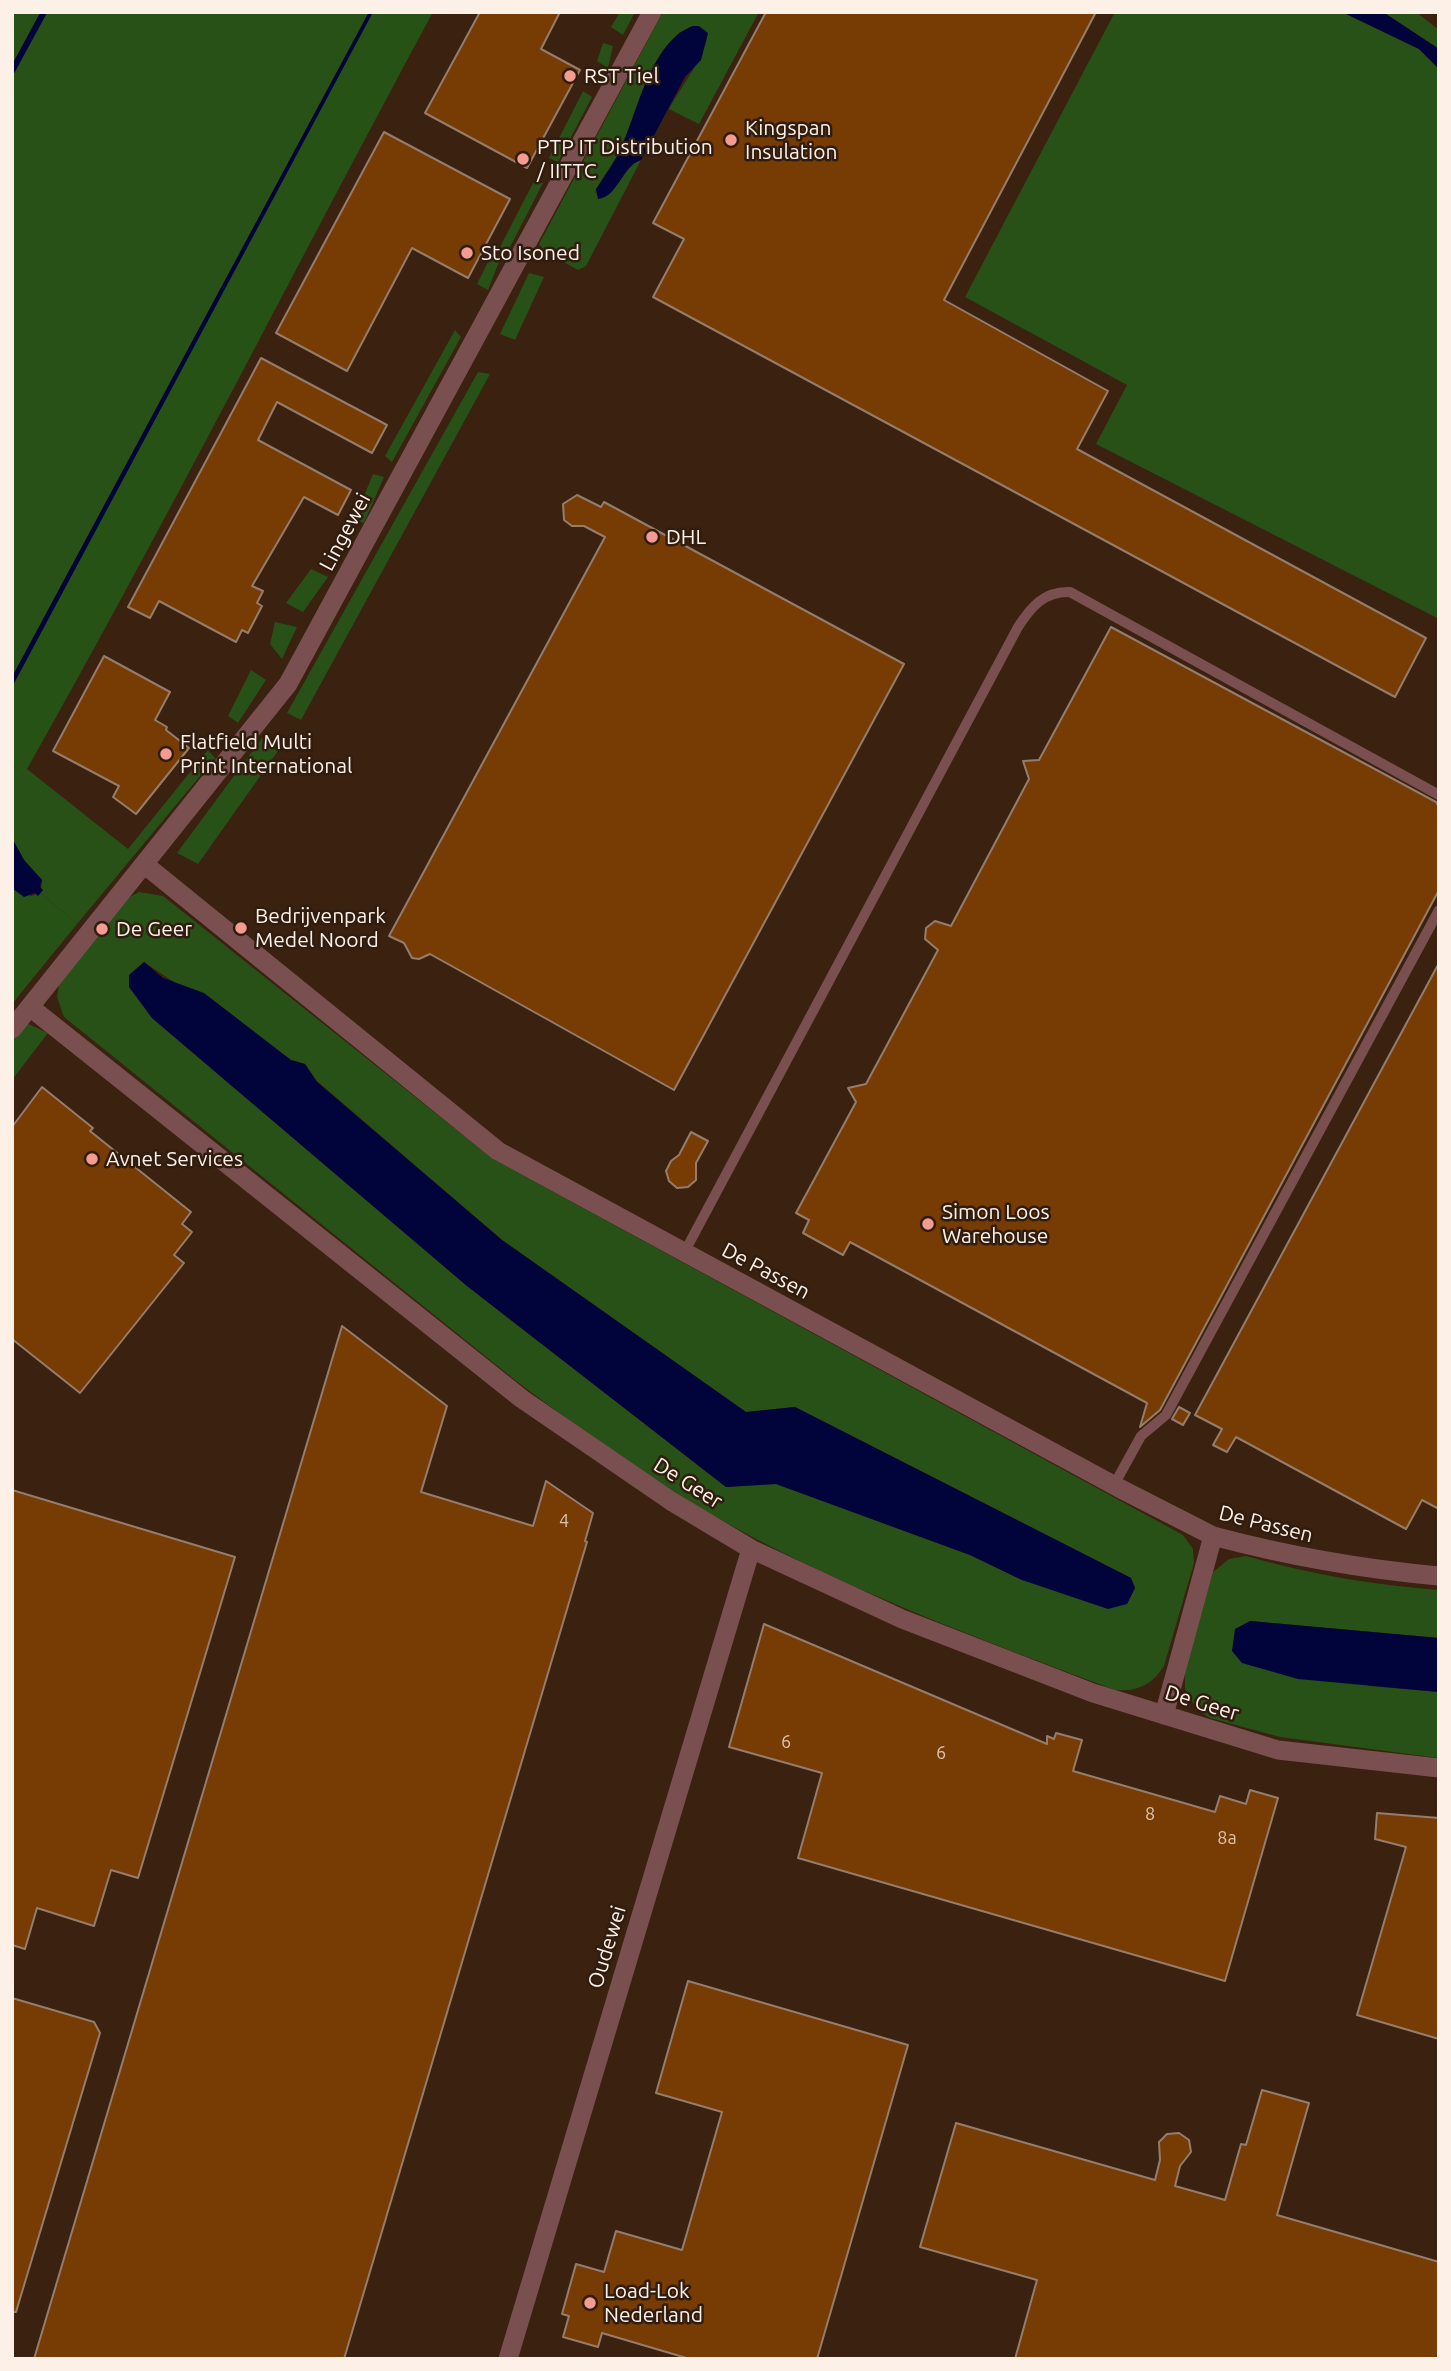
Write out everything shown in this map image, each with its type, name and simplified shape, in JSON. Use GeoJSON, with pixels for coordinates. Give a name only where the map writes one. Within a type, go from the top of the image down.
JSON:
{"type":"FeatureCollection","features":[{"type":"Feature","properties":{"kind":"street","name":"Lingewei"},"geometry":{"type":"LineString","coordinates":[[12,1029],[288,684],[652,12]]}},
{"type":"Feature","properties":{"kind":"street","name":"De Passen"},"geometry":{"type":"LineString","coordinates":[[144,864],[498,1151],[1213,1536],[1275,1552],[1368,1570],[1439,1576]]}},
{"type":"Feature","properties":{"kind":"street","name":"De Geer"},"geometry":{"type":"LineString","coordinates":[[30,1007],[522,1399],[650,1488],[751,1549],[902,1619],[1093,1693],[1278,1750],[1439,1768]]}},
{"type":"Feature","properties":{"kind":"street"},"geometry":{"type":"LineString","coordinates":[[1164,1715],[1213,1536]]}},
{"type":"Feature","properties":{"kind":"street","name":"Oudewei"},"geometry":{"type":"LineString","coordinates":[[508,2359],[751,1549]]}},
{"type":"Feature","properties":{"kind":"lane"},"geometry":{"type":"LineString","coordinates":[[684,1253],[1018,627],[1028,611],[1049,594],[1070,592],[1439,795]]}},
{"type":"Feature","properties":{"kind":"lane"},"geometry":{"type":"LineString","coordinates":[[1114,1485],[1141,1436],[1166,1415],[1439,910]]}},
{"type":"Feature","properties":{"kind":"shaded area"},"geometry":{"type":"Polygon","coordinates":[[[369,12],[373,12],[12,687],[12,677],[369,12]]]}},
{"type":"Feature","properties":{"kind":"shaded area"},"geometry":{"type":"Polygon","coordinates":[[[370,12],[1439,12],[1439,2359],[12,2359],[12,667],[225,285],[370,12]]]}},
{"type":"Feature","properties":{"kind":"shaded area"},"geometry":{"type":"Polygon","coordinates":[[[1342,12],[1383,12],[1439,49],[1439,69],[1419,49],[1342,12]]]}},
{"type":"Feature","properties":{"kind":"shaded area"},"geometry":{"type":"Polygon","coordinates":[[[693,26],[699,26],[708,33],[701,60],[685,77],[641,160],[629,168],[610,193],[598,199],[596,189],[621,148],[656,61],[666,46],[693,26]]]}},
{"type":"Feature","properties":{"kind":"shaded area"},"geometry":{"type":"Polygon","coordinates":[[[12,838],[24,860],[42,880],[40,887],[43,890],[38,896],[35,893],[24,897],[12,888],[12,838]]]}},
{"type":"Feature","properties":{"kind":"shaded area"},"geometry":{"type":"Polygon","coordinates":[[[144,962],[163,978],[204,993],[291,1060],[305,1064],[317,1082],[502,1240],[746,1412],[795,1407],[1131,1578],[1135,1588],[1127,1604],[1108,1609],[1022,1580],[970,1555],[776,1484],[726,1487],[467,1286],[152,1018],[129,987],[129,975],[144,962]]]}},
{"type":"Feature","properties":{"kind":"shaded area"},"geometry":{"type":"Polygon","coordinates":[[[1250,1621],[1439,1638],[1439,1692],[1298,1679],[1242,1663],[1232,1651],[1235,1629],[1250,1621]]]}},
{"type":"Feature","properties":{"kind":"green space"},"geometry":{"type":"Polygon","coordinates":[[[12,12],[369,12],[12,677],[12,12]]]}},
{"type":"Feature","properties":{"kind":"green space"},"geometry":{"type":"Polygon","coordinates":[[[373,12],[433,12],[182,487],[79,675],[27,769],[18,769],[12,765],[12,687],[373,12]]]}},
{"type":"Feature","properties":{"kind":"green space"},"geometry":{"type":"Polygon","coordinates":[[[620,12],[635,12],[623,35],[611,27],[620,12]]]}},
{"type":"Feature","properties":{"kind":"green space"},"geometry":{"type":"Polygon","coordinates":[[[663,12],[759,12],[699,124],[669,109],[703,50],[707,33],[680,32],[669,44],[645,86],[622,147],[595,193],[612,191],[632,164],[641,160],[586,266],[578,270],[543,250],[539,244],[663,12]]]}},
{"type":"Feature","properties":{"kind":"green space"},"geometry":{"type":"Polygon","coordinates":[[[1115,12],[1342,12],[1419,49],[1439,69],[1439,619],[1096,444],[1127,385],[965,297],[1115,12]]]}},
{"type":"Feature","properties":{"kind":"green space"},"geometry":{"type":"Polygon","coordinates":[[[1383,12],[1416,12],[1439,30],[1439,49],[1383,12]]]}},
{"type":"Feature","properties":{"kind":"green space"},"geometry":{"type":"Polygon","coordinates":[[[603,43],[613,46],[608,68],[597,61],[603,43]]]}},
{"type":"Feature","properties":{"kind":"green space"},"geometry":{"type":"Polygon","coordinates":[[[583,91],[592,97],[558,162],[549,158],[583,91]]]}},
{"type":"Feature","properties":{"kind":"green space"},"geometry":{"type":"Polygon","coordinates":[[[533,183],[543,183],[507,253],[499,249],[533,183]]]}},
{"type":"Feature","properties":{"kind":"green space"},"geometry":{"type":"Polygon","coordinates":[[[490,258],[499,262],[488,290],[477,284],[490,258]]]}},
{"type":"Feature","properties":{"kind":"green space"},"geometry":{"type":"Polygon","coordinates":[[[529,273],[544,277],[515,340],[500,334],[529,273]]]}},
{"type":"Feature","properties":{"kind":"green space"},"geometry":{"type":"Polygon","coordinates":[[[455,330],[461,337],[392,462],[385,456],[455,330]]]}},
{"type":"Feature","properties":{"kind":"green space"},"geometry":{"type":"Polygon","coordinates":[[[478,372],[490,374],[301,720],[287,713],[478,372]]]}},
{"type":"Feature","properties":{"kind":"green space"},"geometry":{"type":"Polygon","coordinates":[[[373,474],[384,477],[364,523],[354,520],[373,474]]]}},
{"type":"Feature","properties":{"kind":"green space"},"geometry":{"type":"Polygon","coordinates":[[[311,569],[328,577],[303,612],[286,603],[311,569]]]}},
{"type":"Feature","properties":{"kind":"green space"},"geometry":{"type":"Polygon","coordinates":[[[275,622],[297,627],[282,659],[270,644],[275,622]]]}},
{"type":"Feature","properties":{"kind":"green space"},"geometry":{"type":"Polygon","coordinates":[[[251,670],[266,680],[238,723],[228,716],[251,670]]]}},
{"type":"Feature","properties":{"kind":"green space"},"geometry":{"type":"Polygon","coordinates":[[[262,738],[278,751],[198,864],[177,853],[262,738]]]}},
{"type":"Feature","properties":{"kind":"green space"},"geometry":{"type":"Polygon","coordinates":[[[208,750],[215,758],[77,924],[41,893],[42,880],[24,860],[12,838],[12,765],[18,769],[27,769],[128,849],[208,750]]]}},
{"type":"Feature","properties":{"kind":"green space"},"geometry":{"type":"Polygon","coordinates":[[[12,888],[31,896],[41,893],[77,924],[12,1004],[12,888]]]}},
{"type":"Feature","properties":{"kind":"green space"},"geometry":{"type":"Polygon","coordinates":[[[139,892],[163,896],[493,1159],[1183,1535],[1193,1549],[1194,1563],[1164,1666],[1159,1673],[1143,1686],[1130,1690],[1115,1690],[856,1587],[805,1564],[707,1512],[633,1465],[538,1398],[64,1017],[57,997],[59,984],[126,899],[139,892]],[[144,962],[152,1018],[467,1286],[726,1487],[776,1484],[970,1555],[1022,1580],[1127,1604],[1135,1588],[1131,1578],[795,1407],[746,1412],[502,1240],[317,1081],[305,1064],[291,1060],[144,962]]]}},
{"type":"Feature","properties":{"kind":"green space"},"geometry":{"type":"Polygon","coordinates":[[[26,1023],[48,1033],[12,1080],[12,1041],[26,1023]]]}},
{"type":"Feature","properties":{"kind":"green space"},"geometry":{"type":"Polygon","coordinates":[[[1246,1556],[1341,1578],[1439,1590],[1439,1638],[1250,1621],[1370,1686],[1439,1692],[1439,1758],[1280,1737],[1210,1718],[1197,1710],[1185,1689],[1185,1670],[1213,1572],[1229,1559],[1246,1556]]]}},
{"type":"Feature","properties":{"kind":"building"},"geometry":{"type":"Polygon","coordinates":[[[480,12],[560,12],[541,49],[580,70],[527,168],[425,113],[480,12]]]}},
{"type":"Feature","properties":{"kind":"building"},"geometry":{"type":"Polygon","coordinates":[[[766,12],[1096,12],[944,300],[1108,391],[1077,449],[1426,638],[1395,697],[653,297],[684,239],[653,223],[766,12]]]}},
{"type":"Feature","properties":{"kind":"building"},"geometry":{"type":"Polygon","coordinates":[[[384,132],[510,199],[468,278],[412,248],[347,371],[276,333],[384,132]]]}},
{"type":"Feature","properties":{"kind":"building"},"geometry":{"type":"Polygon","coordinates":[[[261,358],[387,425],[372,453],[277,402],[258,440],[351,490],[338,515],[304,497],[252,586],[263,591],[257,603],[262,606],[248,633],[242,630],[236,642],[159,601],[150,618],[128,607],[261,358]]]}},
{"type":"Feature","properties":{"kind":"building"},"geometry":{"type":"Polygon","coordinates":[[[577,495],[601,507],[604,502],[904,664],[674,1090],[430,954],[419,959],[412,958],[404,943],[389,936],[605,537],[584,526],[572,526],[564,520],[563,504],[577,495]]]}},
{"type":"Feature","properties":{"kind":"building"},"geometry":{"type":"Polygon","coordinates":[[[1111,627],[1436,802],[1439,807],[1439,890],[1160,1410],[1140,1427],[1147,1403],[850,1242],[843,1255],[803,1233],[809,1220],[796,1213],[856,1102],[848,1088],[866,1084],[938,950],[925,939],[926,928],[935,921],[951,926],[1029,779],[1023,761],[1039,760],[1111,627]]]}},
{"type":"Feature","properties":{"kind":"building"},"geometry":{"type":"Polygon","coordinates":[[[104,656],[170,692],[155,720],[167,727],[166,730],[189,748],[136,814],[113,797],[119,786],[53,751],[104,656]]]}},
{"type":"Feature","properties":{"kind":"building"},"geometry":{"type":"Polygon","coordinates":[[[1439,963],[1439,1509],[1422,1500],[1406,1529],[1236,1437],[1227,1452],[1213,1445],[1222,1429],[1195,1415],[1439,963]]]}},
{"type":"Feature","properties":{"kind":"building"},"geometry":{"type":"Polygon","coordinates":[[[42,1087],[93,1128],[90,1131],[191,1212],[182,1224],[192,1232],[174,1255],[184,1263],[80,1393],[12,1339],[12,1127],[42,1087]]]}},
{"type":"Feature","properties":{"kind":"building"},"geometry":{"type":"Polygon","coordinates":[[[691,1132],[708,1141],[696,1163],[696,1180],[688,1187],[677,1188],[669,1181],[666,1171],[671,1161],[679,1155],[691,1132]]]}},
{"type":"Feature","properties":{"kind":"building"},"geometry":{"type":"Polygon","coordinates":[[[342,1326],[447,1406],[421,1492],[533,1526],[546,1481],[593,1513],[585,1541],[587,1542],[344,2359],[34,2359],[342,1326]]]}},
{"type":"Feature","properties":{"kind":"building"},"geometry":{"type":"Polygon","coordinates":[[[1179,1407],[1190,1413],[1183,1425],[1172,1419],[1179,1407]]]}},
{"type":"Feature","properties":{"kind":"building"},"geometry":{"type":"Polygon","coordinates":[[[12,1490],[235,1557],[138,1878],[111,1870],[94,1926],[37,1908],[25,1949],[12,1945],[12,1490]]]}},
{"type":"Feature","properties":{"kind":"building"},"geometry":{"type":"Polygon","coordinates":[[[764,1624],[1047,1744],[1047,1736],[1054,1739],[1056,1733],[1082,1740],[1073,1771],[1215,1812],[1220,1796],[1246,1804],[1250,1790],[1278,1798],[1225,1981],[798,1858],[822,1773],[729,1747],[764,1624]]]}},
{"type":"Feature","properties":{"kind":"building"},"geometry":{"type":"Polygon","coordinates":[[[1377,1813],[1439,1818],[1439,2039],[1357,2015],[1406,1847],[1375,1839],[1377,1813]]]}},
{"type":"Feature","properties":{"kind":"building"},"geometry":{"type":"Polygon","coordinates":[[[688,1981],[908,2045],[817,2359],[690,2359],[602,2333],[598,2347],[563,2337],[569,2316],[562,2314],[576,2264],[604,2272],[616,2231],[682,2250],[722,2112],[656,2093],[688,1981]]]}},
{"type":"Feature","properties":{"kind":"building"},"geometry":{"type":"Polygon","coordinates":[[[12,1998],[94,2022],[100,2033],[16,2312],[12,2312],[12,1998]]]}},
{"type":"Feature","properties":{"kind":"building"},"geometry":{"type":"Polygon","coordinates":[[[1262,2090],[1309,2103],[1277,2215],[1439,2262],[1439,2359],[1015,2359],[1037,2280],[920,2247],[956,2123],[1155,2180],[1160,2160],[1159,2142],[1167,2134],[1179,2133],[1189,2140],[1191,2152],[1180,2166],[1175,2186],[1225,2200],[1241,2144],[1246,2145],[1262,2090]]]}},
{"type":"Feature","properties":{"kind":"waterway"},"geometry":{"type":"LineString","coordinates":[[12,71],[44,12]]}},
{"type":"Feature","properties":{"kind":"place","name":"RST Tiel"},"geometry":{"type":"Point","coordinates":[570,76]}},
{"type":"Feature","properties":{"kind":"place","name":"Kingspan Insulation"},"geometry":{"type":"Point","coordinates":[731,140]}},
{"type":"Feature","properties":{"kind":"place","name":"PTP IT Distribution / IITTC"},"geometry":{"type":"Point","coordinates":[523,159]}},
{"type":"Feature","properties":{"kind":"place","name":"Sto Isoned"},"geometry":{"type":"Point","coordinates":[467,253]}},
{"type":"Feature","properties":{"kind":"place","name":"DHL"},"geometry":{"type":"Point","coordinates":[652,537]}},
{"type":"Feature","properties":{"kind":"place","name":"Flatfield Multi Print International"},"geometry":{"type":"Point","coordinates":[166,754]}},
{"type":"Feature","properties":{"kind":"place","name":"Bedrijvenpark Medel Noord"},"geometry":{"type":"Point","coordinates":[241,928]}},
{"type":"Feature","properties":{"kind":"place","name":"De Geer"},"geometry":{"type":"Point","coordinates":[102,929]}},
{"type":"Feature","properties":{"kind":"place","name":"Avnet Services"},"geometry":{"type":"Point","coordinates":[92,1159]}},
{"type":"Feature","properties":{"kind":"place","name":"Simon Loos Warehouse"},"geometry":{"type":"Point","coordinates":[928,1224]}},
{"type":"Feature","properties":{"kind":"place","name":"Load-Lok Nederland"},"geometry":{"type":"Point","coordinates":[590,2303]}}]}
